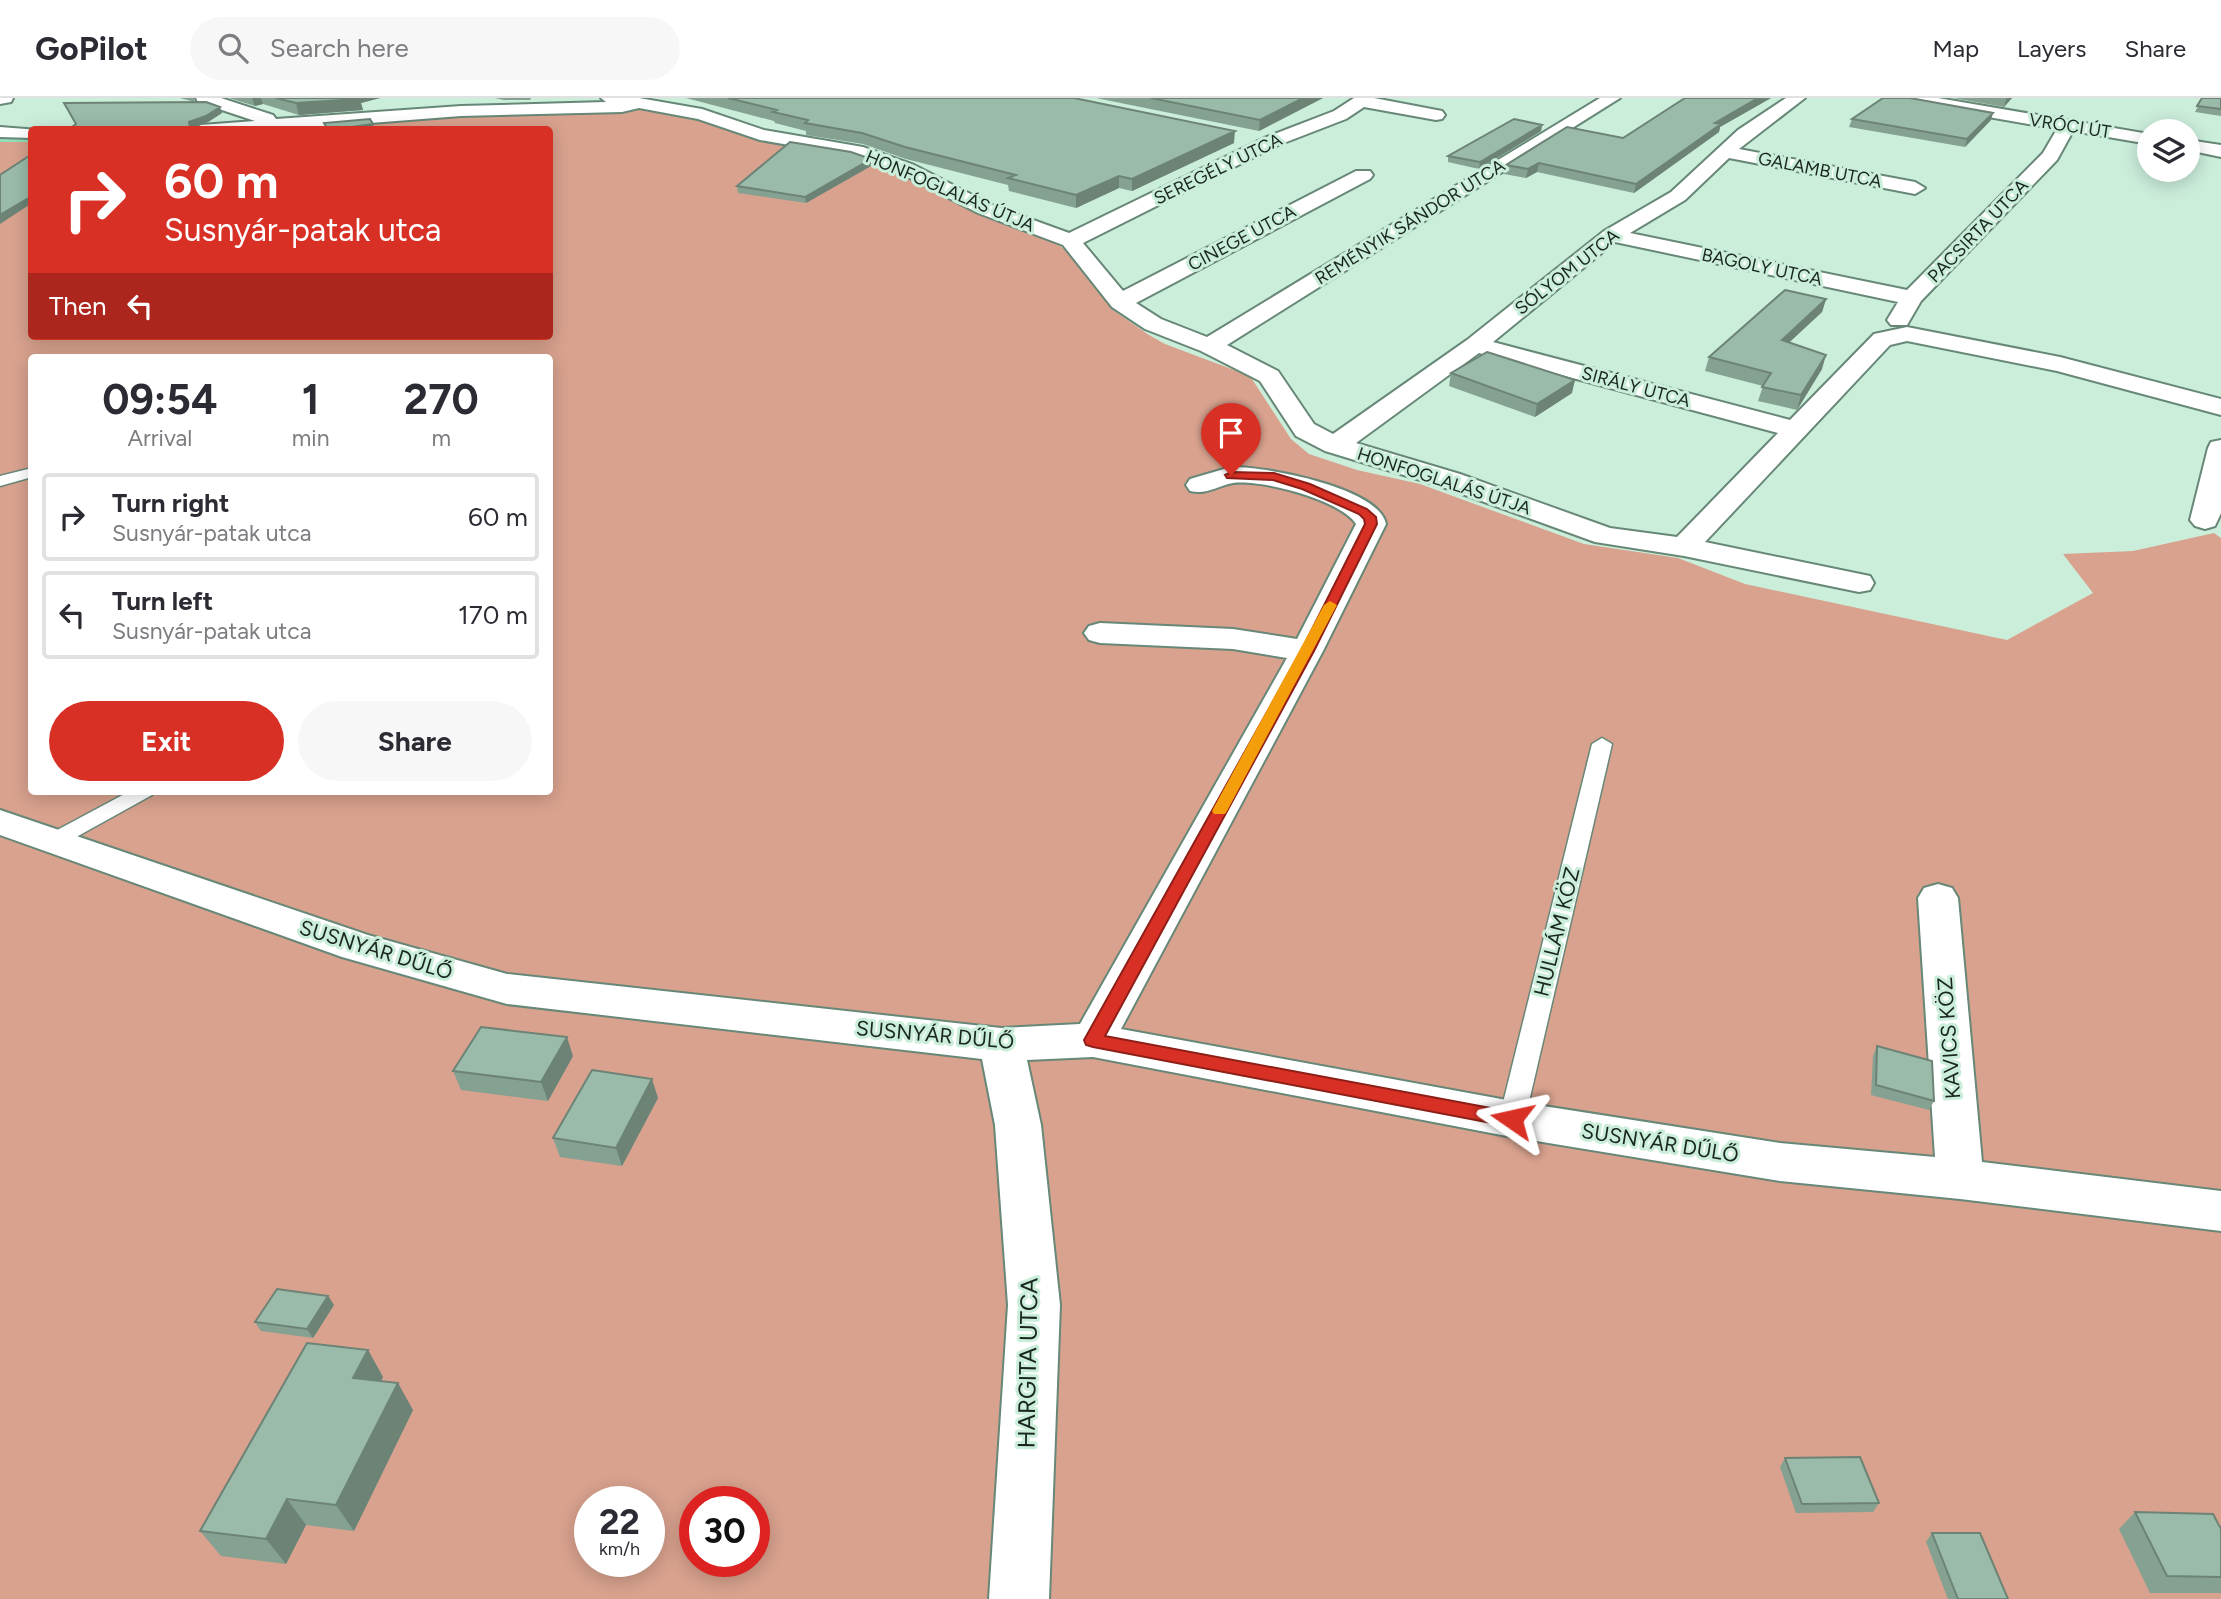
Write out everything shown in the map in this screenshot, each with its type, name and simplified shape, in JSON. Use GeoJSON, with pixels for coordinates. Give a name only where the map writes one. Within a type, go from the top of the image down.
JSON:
{"type":"FeatureCollection","features":[{"type":"Feature","properties":{"kind":"street"},"geometry":{"type":"LineString","coordinates":[[204,98],[286,125]]}},
{"type":"Feature","properties":{"kind":"street"},"geometry":{"type":"LineString","coordinates":[[610,98],[645,101]]}},
{"type":"Feature","properties":{"kind":"street","name":"REMÉNYIK SÁNDOR UTCA"},"geometry":{"type":"LineString","coordinates":[[1209,346],[1612,98]]}},
{"type":"Feature","properties":{"kind":"street","name":"SÓLYOM UTCA"},"geometry":{"type":"LineString","coordinates":[[1335,445],[1475,345],[1611,236],[1678,196],[1744,134],[1797,98]]}},
{"type":"Feature","properties":{"kind":"street","name":"VRÓCI ÚT"},"geometry":{"type":"LineString","coordinates":[[1908,98],[2137,137]]}},
{"type":"Feature","properties":{"kind":"street"},"geometry":{"type":"LineString","coordinates":[[1364,99],[1436,115]]}},
{"type":"Feature","properties":{"kind":"street","name":"SEREGÉLY UTCA"},"geometry":{"type":"LineString","coordinates":[[1069,241],[1270,142],[1340,115],[1364,99]]}},
{"type":"Feature","properties":{"kind":"street","name":"HONFOGLALÁS ÚTJA"},"geometry":{"type":"LineString","coordinates":[[269,126],[590,102],[645,101],[702,114],[760,135],[856,151],[907,169],[985,209],[1069,241],[1120,302],[1153,324],[1209,346],[1269,376],[1305,430],[1335,445],[1450,480],[1605,536],[1684,547],[1859,583]]}},
{"type":"Feature","properties":{"kind":"street","name":"PACSIRTA UTCA"},"geometry":{"type":"LineString","coordinates":[[1907,334],[1896,324],[1912,298],[2050,156],[2068,125]]}},
{"type":"Feature","properties":{"kind":"street"},"geometry":{"type":"LineString","coordinates":[[0,132],[28,133]]}},
{"type":"Feature","properties":{"kind":"street"},"geometry":{"type":"LineString","coordinates":[[1244,136],[1270,142]]}},
{"type":"Feature","properties":{"kind":"street"},"geometry":{"type":"LineString","coordinates":[[2200,147],[2221,151]]}},
{"type":"Feature","properties":{"kind":"street","name":"GALAMB UTCA"},"geometry":{"type":"LineString","coordinates":[[1725,152],[1915,188]]}},
{"type":"Feature","properties":{"kind":"street","name":"CINEGE UTCA"},"geometry":{"type":"LineString","coordinates":[[1120,302],[1363,175]]}},
{"type":"Feature","properties":{"kind":"street","name":"BAGOLY UTCA"},"geometry":{"type":"LineString","coordinates":[[1611,236],[1912,298]]}},
{"type":"Feature","properties":{"kind":"street"},"geometry":{"type":"LineString","coordinates":[[1684,547],[1882,339],[1907,334],[2060,364],[2221,407]]}},
{"type":"Feature","properties":{"kind":"street","name":"SIRÁLY UTCA"},"geometry":{"type":"LineString","coordinates":[[1475,345],[1797,430]]}},
{"type":"Feature","properties":{"kind":"street"},"geometry":{"type":"LineString","coordinates":[[2205,520],[2221,447]]}},
{"type":"Feature","properties":{"kind":"street"},"geometry":{"type":"LineString","coordinates":[[1093,1040],[1307,651],[1371,524],[1370,517],[1344,503],[1274,477],[1231,475],[1200,485]]}},
{"type":"Feature","properties":{"kind":"street"},"geometry":{"type":"LineString","coordinates":[[1100,633],[1233,639],[1307,651]]}},
{"type":"Feature","properties":{"kind":"street","name":"SUSNYÁR DŰLŐ"},"geometry":{"type":"LineString","coordinates":[[0,822],[357,947],[507,989],[1001,1045],[1093,1040],[1512,1119],[1780,1162],[1960,1179],[2221,1211]]}},
{"type":"Feature","properties":{"kind":"street","name":"KAVICS KÖZ"},"geometry":{"type":"LineString","coordinates":[[1938,898],[1960,1179]]}},
{"type":"Feature","properties":{"kind":"street","name":"HARGITA UTCA"},"geometry":{"type":"LineString","coordinates":[[1001,1045],[1018,1125],[1034,1305],[1018,1599]]}},
{"type":"Feature","properties":{"kind":"lane"},"geometry":{"type":"LineString","coordinates":[[0,481],[28,472]]}},
{"type":"Feature","properties":{"kind":"lane","name":"HULLÁM KÖZ"},"geometry":{"type":"LineString","coordinates":[[1512,1119],[1602,744]]}},
{"type":"Feature","properties":{"kind":"lane"},"geometry":{"type":"LineString","coordinates":[[53,841],[138,795]]}},
{"type":"Feature","properties":{"kind":"shaded area"},"geometry":{"type":"Polygon","coordinates":[[[635,104],[702,114],[760,135],[856,151],[1052,240],[1087,266],[1113,310],[1149,335],[1165,344],[1250,376],[1291,439],[1309,454],[1357,470],[1420,484],[1584,544],[1678,558],[1745,584],[2007,640],[2093,593],[2063,554],[2133,551],[2214,533],[2221,538],[2221,1599],[0,1599],[0,132],[28,133],[28,340],[553,340],[553,126],[253,126],[635,104]]]}},
{"type":"Feature","properties":{"kind":"building"},"geometry":{"type":"Polygon","coordinates":[[[276,98],[359,98],[359,99],[296,103],[276,98]]]}},
{"type":"Feature","properties":{"kind":"building"},"geometry":{"type":"Polygon","coordinates":[[[728,98],[1074,98],[1235,131],[1132,179],[1119,176],[1076,195],[1008,178],[1016,175],[905,147],[862,133],[805,123],[808,120],[728,98]]]}},
{"type":"Feature","properties":{"kind":"building"},"geometry":{"type":"Polygon","coordinates":[[[1151,98],[1303,98],[1260,120],[1151,98]]]}},
{"type":"Feature","properties":{"kind":"building"},"geometry":{"type":"Polygon","coordinates":[[[1685,98],[1758,98],[1715,123],[1721,124],[1636,184],[1539,163],[1528,169],[1506,165],[1567,127],[1623,138],[1685,98]]]}},
{"type":"Feature","properties":{"kind":"building"},"geometry":{"type":"Polygon","coordinates":[[[1883,98],[1910,98],[1993,113],[1967,139],[1852,119],[1883,98]]]}},
{"type":"Feature","properties":{"kind":"building"},"geometry":{"type":"Polygon","coordinates":[[[2202,98],[2221,98],[2221,109],[2197,106],[2202,98]]]}},
{"type":"Feature","properties":{"kind":"building"},"geometry":{"type":"Polygon","coordinates":[[[206,102],[220,107],[189,122],[190,126],[73,126],[76,124],[64,103],[206,102]]]}},
{"type":"Feature","properties":{"kind":"building"},"geometry":{"type":"Polygon","coordinates":[[[370,119],[373,124],[326,126],[324,123],[370,119]]]}},
{"type":"Feature","properties":{"kind":"building"},"geometry":{"type":"Polygon","coordinates":[[[1514,119],[1542,125],[1480,162],[1448,156],[1514,119]]]}},
{"type":"Feature","properties":{"kind":"building"},"geometry":{"type":"Polygon","coordinates":[[[790,142],[851,152],[871,159],[805,197],[737,186],[790,142]]]}},
{"type":"Feature","properties":{"kind":"building"},"geometry":{"type":"Polygon","coordinates":[[[28,157],[28,198],[0,215],[0,175],[28,157]]]}},
{"type":"Feature","properties":{"kind":"building"},"geometry":{"type":"Polygon","coordinates":[[[1785,290],[1826,299],[1782,340],[1826,355],[1801,395],[1762,387],[1771,373],[1709,357],[1785,290]]]}},
{"type":"Feature","properties":{"kind":"building"},"geometry":{"type":"Polygon","coordinates":[[[1487,352],[1575,380],[1537,404],[1451,373],[1487,352]]]}},
{"type":"Feature","properties":{"kind":"building"},"geometry":{"type":"Polygon","coordinates":[[[481,1027],[567,1037],[541,1082],[453,1071],[481,1027]]]}},
{"type":"Feature","properties":{"kind":"building"},"geometry":{"type":"Polygon","coordinates":[[[1877,1046],[1932,1061],[1934,1101],[1876,1085],[1877,1046]]]}},
{"type":"Feature","properties":{"kind":"building"},"geometry":{"type":"Polygon","coordinates":[[[592,1070],[652,1079],[616,1148],[553,1138],[592,1070]]]}},
{"type":"Feature","properties":{"kind":"building"},"geometry":{"type":"Polygon","coordinates":[[[277,1289],[328,1296],[307,1329],[255,1322],[277,1289]]]}},
{"type":"Feature","properties":{"kind":"building"},"geometry":{"type":"Polygon","coordinates":[[[307,1343],[368,1350],[353,1378],[398,1383],[336,1505],[287,1499],[266,1539],[200,1531],[307,1343]]]}},
{"type":"Feature","properties":{"kind":"building"},"geometry":{"type":"Polygon","coordinates":[[[1860,1457],[1879,1503],[1802,1504],[1785,1458],[1860,1457]]]}},
{"type":"Feature","properties":{"kind":"building"},"geometry":{"type":"Polygon","coordinates":[[[2135,1512],[2213,1514],[2221,1529],[2221,1577],[2167,1576],[2135,1512]]]}},
{"type":"Feature","properties":{"kind":"building"},"geometry":{"type":"Polygon","coordinates":[[[1932,1533],[1980,1533],[2008,1599],[1958,1599],[1932,1533]]]}},
{"type":"Feature","properties":{"kind":"waterway"},"geometry":{"type":"LineString","coordinates":[[0,140],[28,140]]}},
{"type":"Feature","properties":{"kind":"slow traffic"},"geometry":{"type":"LineString","coordinates":[[1219,811],[1330,605]]}},
{"type":"Feature","properties":{"kind":"route"},"geometry":{"type":"LineString","coordinates":[[1231,475],[1274,477],[1306,487],[1356,508],[1370,517],[1371,524],[1307,651],[1093,1040],[1512,1119]]}}]}
